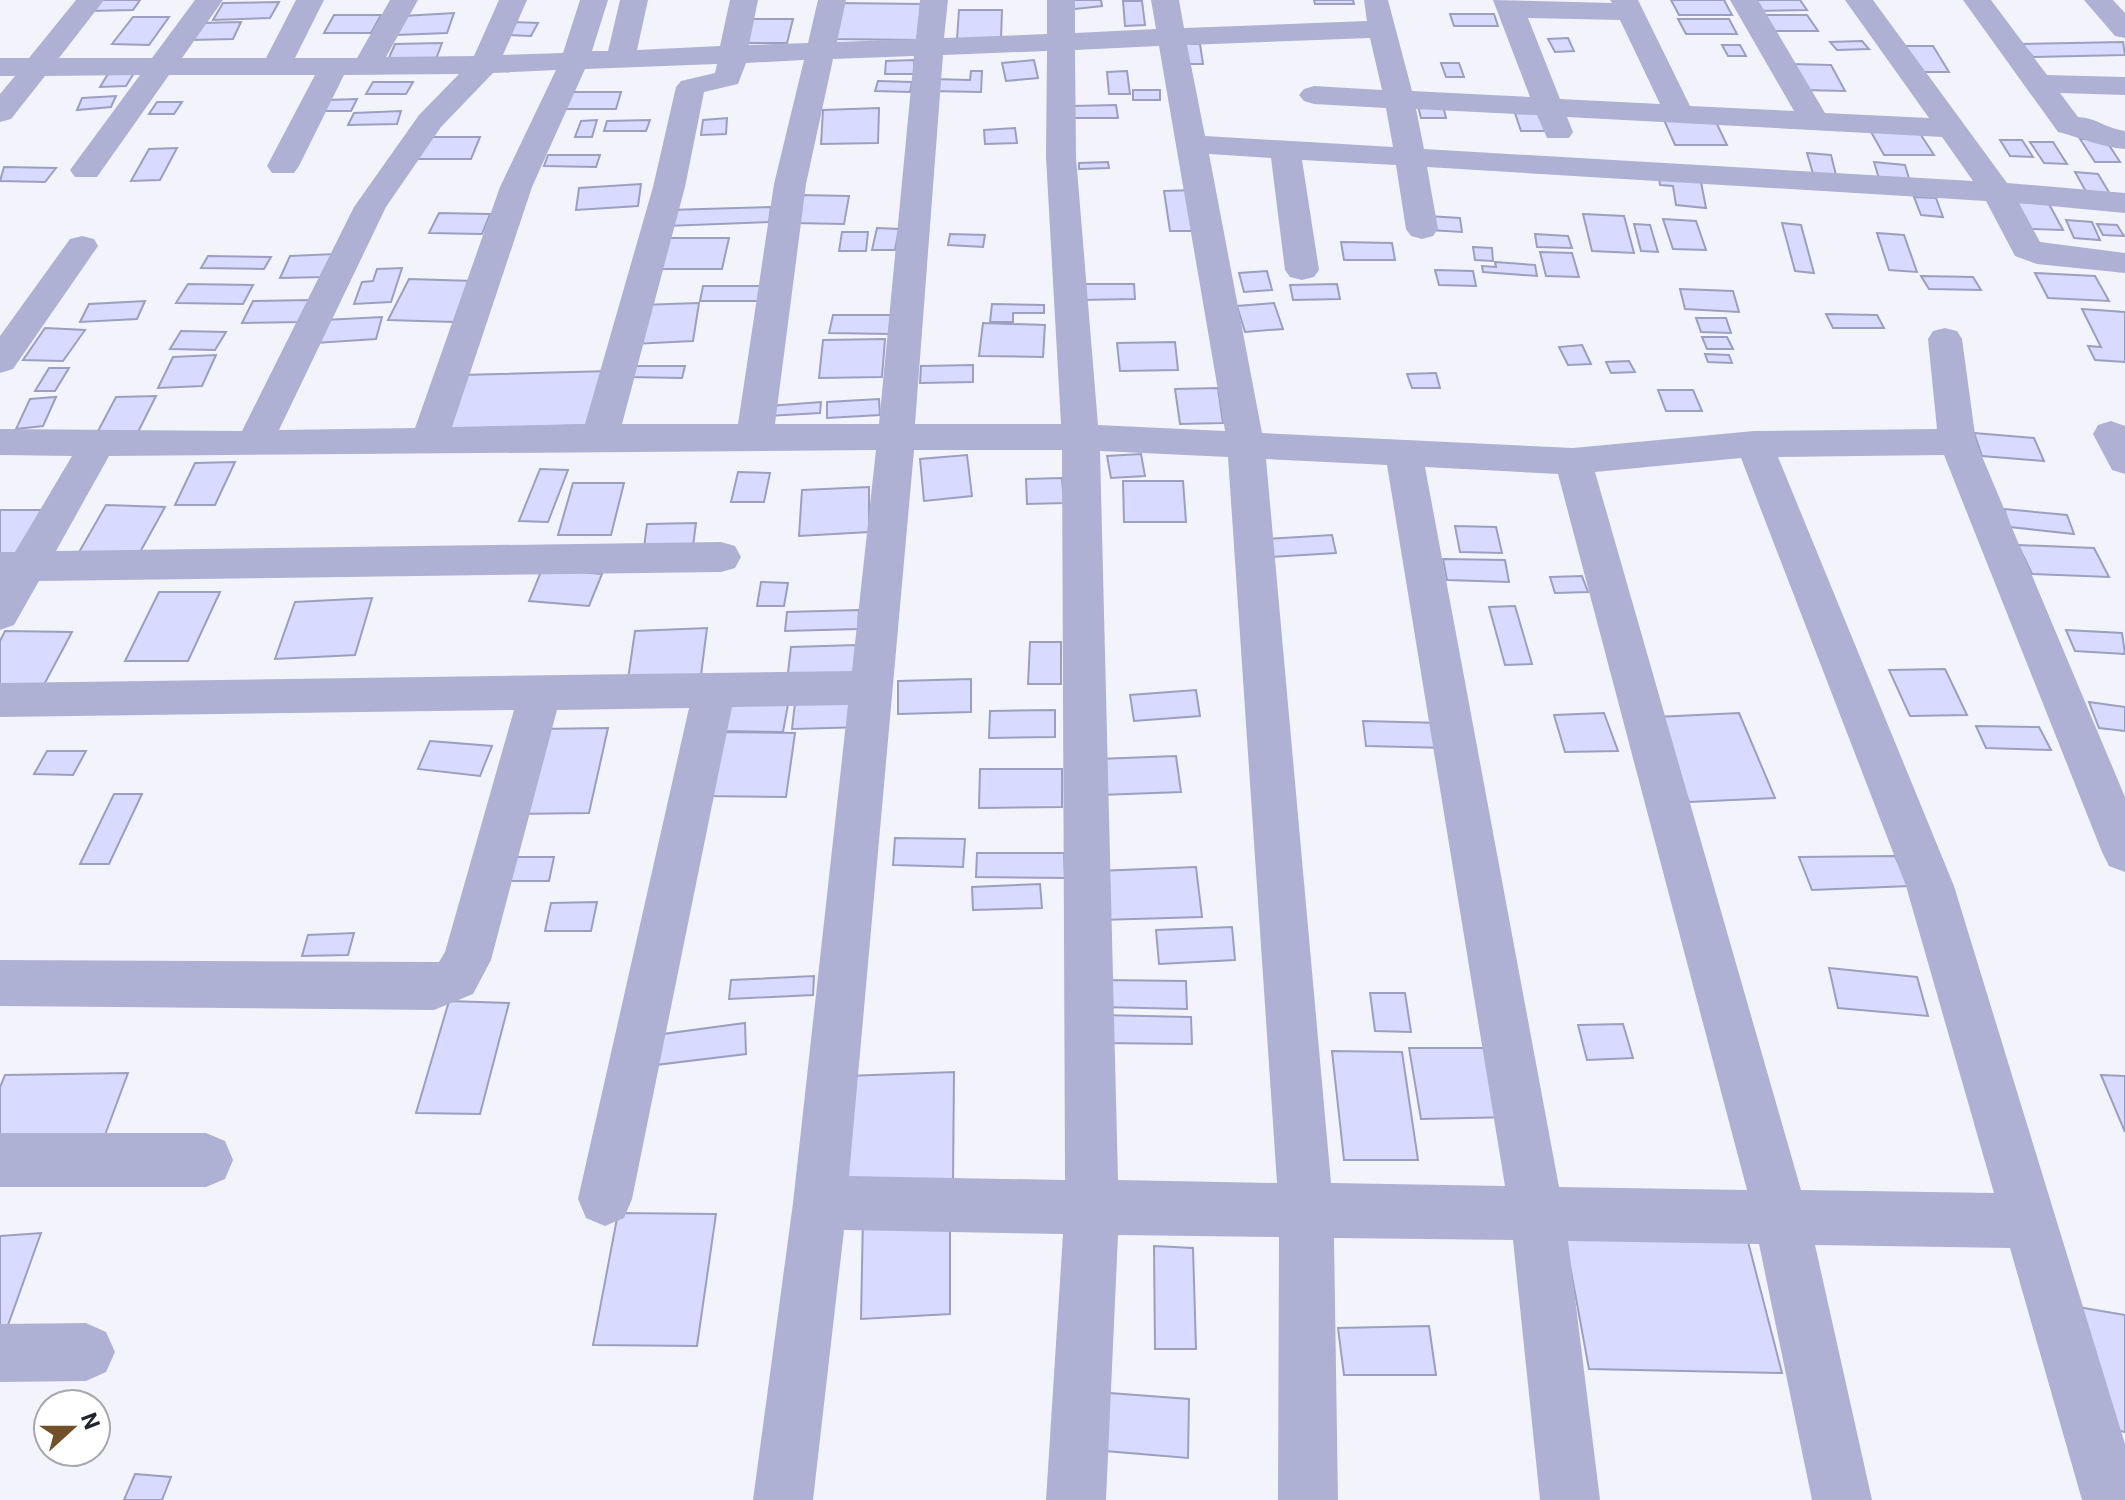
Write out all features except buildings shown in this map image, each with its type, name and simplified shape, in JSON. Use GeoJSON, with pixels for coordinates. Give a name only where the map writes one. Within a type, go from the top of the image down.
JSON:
{"type":"FeatureCollection","features":[{"type":"Feature","properties":{"kind":"street"},"geometry":{"type":"LineString","coordinates":[[0,112],[90,0]]}},
{"type":"Feature","properties":{"kind":"street"},"geometry":{"type":"LineString","coordinates":[[86,170],[209,0]]}},
{"type":"Feature","properties":{"kind":"street"},"geometry":{"type":"LineString","coordinates":[[276,66],[310,0]]}},
{"type":"Feature","properties":{"kind":"street"},"geometry":{"type":"LineString","coordinates":[[367,66],[404,0]]}},
{"type":"Feature","properties":{"kind":"street"},"geometry":{"type":"LineString","coordinates":[[254,444],[370,207],[430,121],[485,64],[513,0]]}},
{"type":"Feature","properties":{"kind":"street"},"geometry":{"type":"LineString","coordinates":[[429,440],[516,187],[575,60],[594,0]]}},
{"type":"Feature","properties":{"kind":"street"},"geometry":{"type":"LineString","coordinates":[[621,58],[634,0]]}},
{"type":"Feature","properties":{"kind":"street"},"geometry":{"type":"LineString","coordinates":[[600,437],[669,187],[691,87],[727,80],[744,0]]}},
{"type":"Feature","properties":{"kind":"street"},"geometry":{"type":"LineString","coordinates":[[755,436],[790,184],[832,0]]}},
{"type":"Feature","properties":{"kind":"street"},"geometry":{"type":"LineString","coordinates":[[783,1500],[820,1203],[896,436],[916,171],[934,0]]}},
{"type":"Feature","properties":{"kind":"street"},"geometry":{"type":"LineString","coordinates":[[1061,0],[1061,157],[1081,437],[1092,1206],[1076,1500]]}},
{"type":"Feature","properties":{"kind":"street"},"geometry":{"type":"LineString","coordinates":[[1165,0],[1246,444],[1306,1208],[1308,1500]]}},
{"type":"Feature","properties":{"kind":"street"},"geometry":{"type":"LineString","coordinates":[[1294,0],[1326,153]]}},
{"type":"Feature","properties":{"kind":"street"},"geometry":{"type":"LineString","coordinates":[[1376,0],[1399,100],[1422,229]]}},
{"type":"Feature","properties":{"kind":"street"},"geometry":{"type":"LineString","coordinates":[[1744,0],[1815,121]]}},
{"type":"Feature","properties":{"kind":"street"},"geometry":{"type":"LineString","coordinates":[[1859,0],[1997,192],[2030,251],[2125,263]]}},
{"type":"Feature","properties":{"kind":"street"},"geometry":{"type":"LineString","coordinates":[[1977,0],[2042,84],[2069,126],[2090,127],[2103,138],[2125,140]]}},
{"type":"Feature","properties":{"kind":"street"},"geometry":{"type":"LineString","coordinates":[[2098,0],[2125,30]]}},
{"type":"Feature","properties":{"kind":"street"},"geometry":{"type":"LineString","coordinates":[[1570,167],[1551,108],[1509,5],[1627,6],[1680,115]]}},
{"type":"Feature","properties":{"kind":"street"},"geometry":{"type":"LineString","coordinates":[[1306,62],[1383,29]]}},
{"type":"Feature","properties":{"kind":"street"},"geometry":{"type":"LineString","coordinates":[[0,67],[485,64],[1170,37],[1306,62],[1399,100],[1950,128]]}},
{"type":"Feature","properties":{"kind":"street"},"geometry":{"type":"LineString","coordinates":[[283,166],[334,66]]}},
{"type":"Feature","properties":{"kind":"street"},"geometry":{"type":"LineString","coordinates":[[2042,84],[2125,86]]}},
{"type":"Feature","properties":{"kind":"street"},"geometry":{"type":"LineString","coordinates":[[1192,144],[1997,192],[2125,203]]}},
{"type":"Feature","properties":{"kind":"street"},"geometry":{"type":"LineString","coordinates":[[1285,151],[1302,270]]}},
{"type":"Feature","properties":{"kind":"street"},"geometry":{"type":"LineString","coordinates":[[0,361],[82,246]]}},
{"type":"Feature","properties":{"kind":"street"},"geometry":{"type":"LineString","coordinates":[[1945,339],[1957,442],[2125,852]]}},
{"type":"Feature","properties":{"kind":"street"},"geometry":{"type":"LineString","coordinates":[[0,442],[254,444],[600,437],[1081,437],[1246,444],[1404,456],[1573,461],[1754,444],[1957,442]]}},
{"type":"Feature","properties":{"kind":"street"},"geometry":{"type":"LineString","coordinates":[[0,614],[14,567],[97,444]]}},
{"type":"Feature","properties":{"kind":"street"},"geometry":{"type":"LineString","coordinates":[[1754,444],[1930,886],[2112,1500]]}},
{"type":"Feature","properties":{"kind":"street"},"geometry":{"type":"LineString","coordinates":[[1404,456],[1537,1213],[1570,1500]]}},
{"type":"Feature","properties":{"kind":"street"},"geometry":{"type":"LineString","coordinates":[[1573,461],[1781,1217],[1842,1500]]}},
{"type":"Feature","properties":{"kind":"street"},"geometry":{"type":"LineString","coordinates":[[14,567],[721,557]]}},
{"type":"Feature","properties":{"kind":"street"},"geometry":{"type":"LineString","coordinates":[[605,1199],[715,688]]}},
{"type":"Feature","properties":{"kind":"street"},"geometry":{"type":"LineString","coordinates":[[0,700],[871,688]]}},
{"type":"Feature","properties":{"kind":"street"},"geometry":{"type":"LineString","coordinates":[[0,983],[434,987],[456,978],[467,960],[541,691]]}},
{"type":"Feature","properties":{"kind":"street"},"geometry":{"type":"LineString","coordinates":[[0,1160],[206,1160]]}},
{"type":"Feature","properties":{"kind":"street"},"geometry":{"type":"LineString","coordinates":[[820,1203],[2029,1221]]}},
{"type":"Feature","properties":{"kind":"street"},"geometry":{"type":"LineString","coordinates":[[0,1353],[86,1352]]}}]}
